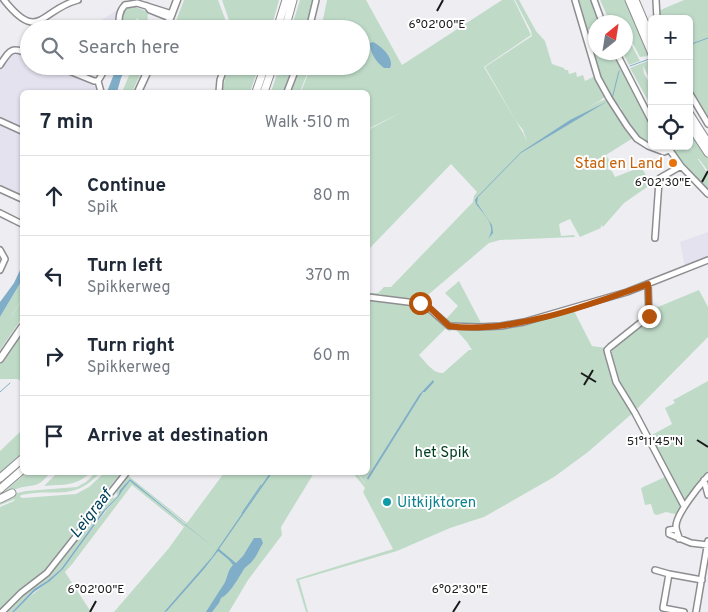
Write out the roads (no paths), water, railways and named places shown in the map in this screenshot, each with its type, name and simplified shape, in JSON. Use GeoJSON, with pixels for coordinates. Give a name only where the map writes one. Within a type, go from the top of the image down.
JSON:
{"type":"FeatureCollection","features":[{"type":"Feature","properties":{"kind":"highway"},"geometry":{"type":"LineString","coordinates":[[280,20],[286,0]]}},
{"type":"Feature","properties":{"kind":"highway"},"geometry":{"type":"LineString","coordinates":[[287,20],[293,0]]}},
{"type":"Feature","properties":{"kind":"highway"},"geometry":{"type":"LineString","coordinates":[[629,0],[648,46]]}},
{"type":"Feature","properties":{"kind":"highway"},"geometry":{"type":"LineString","coordinates":[[635,0],[648,31]]}},
{"type":"Feature","properties":{"kind":"highway"},"geometry":{"type":"LineString","coordinates":[[257,90],[262,75]]}},
{"type":"Feature","properties":{"kind":"highway"},"geometry":{"type":"LineString","coordinates":[[265,90],[270,75]]}},
{"type":"Feature","properties":{"kind":"highway"},"geometry":{"type":"LineString","coordinates":[[693,119],[708,143]]}},
{"type":"Feature","properties":{"kind":"highway"},"geometry":{"type":"LineString","coordinates":[[693,130],[708,153]]}},
{"type":"Feature","properties":{"kind":"highway"},"geometry":{"type":"LineString","coordinates":[[0,478],[20,461]]}},
{"type":"Feature","properties":{"kind":"highway"},"geometry":{"type":"LineString","coordinates":[[0,489],[20,472]]}},
{"type":"Feature","properties":{"kind":"highway"},"geometry":{"type":"LineString","coordinates":[[0,499],[12,493]]}},
{"type":"Feature","properties":{"kind":"main road"},"geometry":{"type":"LineString","coordinates":[[169,20],[177,0]]}},
{"type":"Feature","properties":{"kind":"main road"},"geometry":{"type":"LineString","coordinates":[[139,90],[146,75]]}},
{"type":"Feature","properties":{"kind":"main road"},"geometry":{"type":"LineString","coordinates":[[0,359],[20,331]]}},
{"type":"Feature","properties":{"kind":"street"},"geometry":{"type":"LineString","coordinates":[[6,0],[24,20]]}},
{"type":"Feature","properties":{"kind":"street"},"geometry":{"type":"LineString","coordinates":[[40,20],[60,7],[78,0]]}},
{"type":"Feature","properties":{"kind":"street"},"geometry":{"type":"LineString","coordinates":[[120,0],[125,5]]}},
{"type":"Feature","properties":{"kind":"street"},"geometry":{"type":"LineString","coordinates":[[311,20],[316,0]]}},
{"type":"Feature","properties":{"kind":"street"},"geometry":{"type":"LineString","coordinates":[[575,0],[598,78],[627,126],[637,139],[648,146]]}},
{"type":"Feature","properties":{"kind":"street"},"geometry":{"type":"LineString","coordinates":[[594,0],[599,15]]}},
{"type":"Feature","properties":{"kind":"street"},"geometry":{"type":"LineString","coordinates":[[656,0],[657,15]]}},
{"type":"Feature","properties":{"kind":"street"},"geometry":{"type":"LineString","coordinates":[[119,20],[120,10],[125,5],[133,3],[153,6],[171,16]]}},
{"type":"Feature","properties":{"kind":"street"},"geometry":{"type":"LineString","coordinates":[[0,65],[8,52],[20,50]]}},
{"type":"Feature","properties":{"kind":"street"},"geometry":{"type":"LineString","coordinates":[[619,60],[648,114]]}},
{"type":"Feature","properties":{"kind":"street"},"geometry":{"type":"LineString","coordinates":[[78,75],[89,80],[98,81]]}},
{"type":"Feature","properties":{"kind":"street"},"geometry":{"type":"LineString","coordinates":[[100,90],[98,81],[102,75]]}},
{"type":"Feature","properties":{"kind":"street"},"geometry":{"type":"LineString","coordinates":[[219,90],[222,75]]}},
{"type":"Feature","properties":{"kind":"street"},"geometry":{"type":"LineString","coordinates":[[288,90],[294,75]]}},
{"type":"Feature","properties":{"kind":"street"},"geometry":{"type":"LineString","coordinates":[[693,99],[708,124]]}},
{"type":"Feature","properties":{"kind":"street"},"geometry":{"type":"LineString","coordinates":[[0,122],[20,130]]}},
{"type":"Feature","properties":{"kind":"street"},"geometry":{"type":"LineString","coordinates":[[669,150],[681,166],[708,194]]}},
{"type":"Feature","properties":{"kind":"street"},"geometry":{"type":"LineString","coordinates":[[655,238],[660,178],[681,166]]}},
{"type":"Feature","properties":{"kind":"street"},"geometry":{"type":"LineString","coordinates":[[0,189],[20,198]]}},
{"type":"Feature","properties":{"kind":"street"},"geometry":{"type":"LineString","coordinates":[[0,213],[20,223]]}},
{"type":"Feature","properties":{"kind":"street"},"geometry":{"type":"LineString","coordinates":[[0,250],[5,259],[0,270]]}},
{"type":"Feature","properties":{"kind":"street"},"geometry":{"type":"LineString","coordinates":[[370,296],[424,304],[446,324],[453,327],[488,327],[524,322],[648,284],[708,260]]}},
{"type":"Feature","properties":{"kind":"street"},"geometry":{"type":"LineString","coordinates":[[648,284],[649,316],[607,350],[616,382],[635,413],[684,506]]}},
{"type":"Feature","properties":{"kind":"street"},"geometry":{"type":"LineString","coordinates":[[3,611],[21,593],[47,573],[125,475]]}},
{"type":"Feature","properties":{"kind":"street"},"geometry":{"type":"LineString","coordinates":[[679,539],[676,524],[684,506],[706,478]]}},
{"type":"Feature","properties":{"kind":"street"},"geometry":{"type":"LineString","coordinates":[[706,478],[708,495]]}},
{"type":"Feature","properties":{"kind":"street"},"geometry":{"type":"LineString","coordinates":[[676,529],[669,530],[668,533],[691,543],[708,545]]}},
{"type":"Feature","properties":{"kind":"street"},"geometry":{"type":"LineString","coordinates":[[696,612],[708,541]]}},
{"type":"Feature","properties":{"kind":"street"},"geometry":{"type":"LineString","coordinates":[[655,570],[702,580]]}},
{"type":"Feature","properties":{"kind":"street"},"geometry":{"type":"LineString","coordinates":[[669,574],[663,610],[684,612]]}},
{"type":"Feature","properties":{"kind":"water"},"geometry":{"type":"Polygon","coordinates":[[[373,42],[380,46],[389,56],[391,60],[390,68],[384,68],[374,57],[370,43],[373,42]]]}},
{"type":"Feature","properties":{"kind":"water"},"geometry":{"type":"Polygon","coordinates":[[[114,75],[122,75],[118,90],[108,90],[114,75]]]}},
{"type":"Feature","properties":{"kind":"water"},"geometry":{"type":"Polygon","coordinates":[[[608,101],[521,153],[478,197],[477,203],[492,225],[493,233],[488,239],[491,225],[476,204],[475,200],[477,197],[521,152],[570,120],[608,101]]]}},
{"type":"Feature","properties":{"kind":"water"},"geometry":{"type":"Polygon","coordinates":[[[20,270],[20,283],[0,317],[0,302],[14,283],[20,270]]]}},
{"type":"Feature","properties":{"kind":"water"},"geometry":{"type":"Polygon","coordinates":[[[433,380],[434,382],[423,392],[368,480],[367,478],[419,395],[433,380]]]}},
{"type":"Feature","properties":{"kind":"water"},"geometry":{"type":"Polygon","coordinates":[[[269,475],[271,475],[219,549],[236,563],[243,556],[254,538],[261,538],[263,543],[256,556],[244,569],[231,589],[221,598],[212,612],[206,612],[224,584],[233,565],[218,551],[167,611],[164,612],[212,557],[269,475]]]}},
{"type":"Feature","properties":{"kind":"water"},"geometry":{"type":"Polygon","coordinates":[[[130,479],[213,547],[130,481],[119,496],[105,511],[63,569],[12,612],[34,589],[61,569],[103,511],[118,496],[120,490],[130,479]]]}},
{"type":"Feature","properties":{"kind":"waterway"},"geometry":{"type":"LineString","coordinates":[[693,44],[708,38]]}},
{"type":"Feature","properties":{"kind":"waterway"},"geometry":{"type":"LineString","coordinates":[[630,66],[648,59]]}},
{"type":"Feature","properties":{"kind":"waterway"},"geometry":{"type":"LineString","coordinates":[[612,99],[619,71]]}},
{"type":"Feature","properties":{"kind":"waterway"},"geometry":{"type":"LineString","coordinates":[[0,392],[10,383]]}},
{"type":"Feature","properties":{"kind":"waterway","name":"Leigraaf"},"geometry":{"type":"LineString","coordinates":[[242,513],[261,485]]}},
{"type":"Feature","properties":{"kind":"place","name":"Stad en Land"},"geometry":{"type":"Point","coordinates":[673,163]}},
{"type":"Feature","properties":{"kind":"place","name":"Uitkijktoren"},"geometry":{"type":"Point","coordinates":[387,502]}},
{"type":"Feature","properties":{"kind":"park label","name":"het Spik"},"geometry":{"type":"Point","coordinates":[442,452]}}]}
